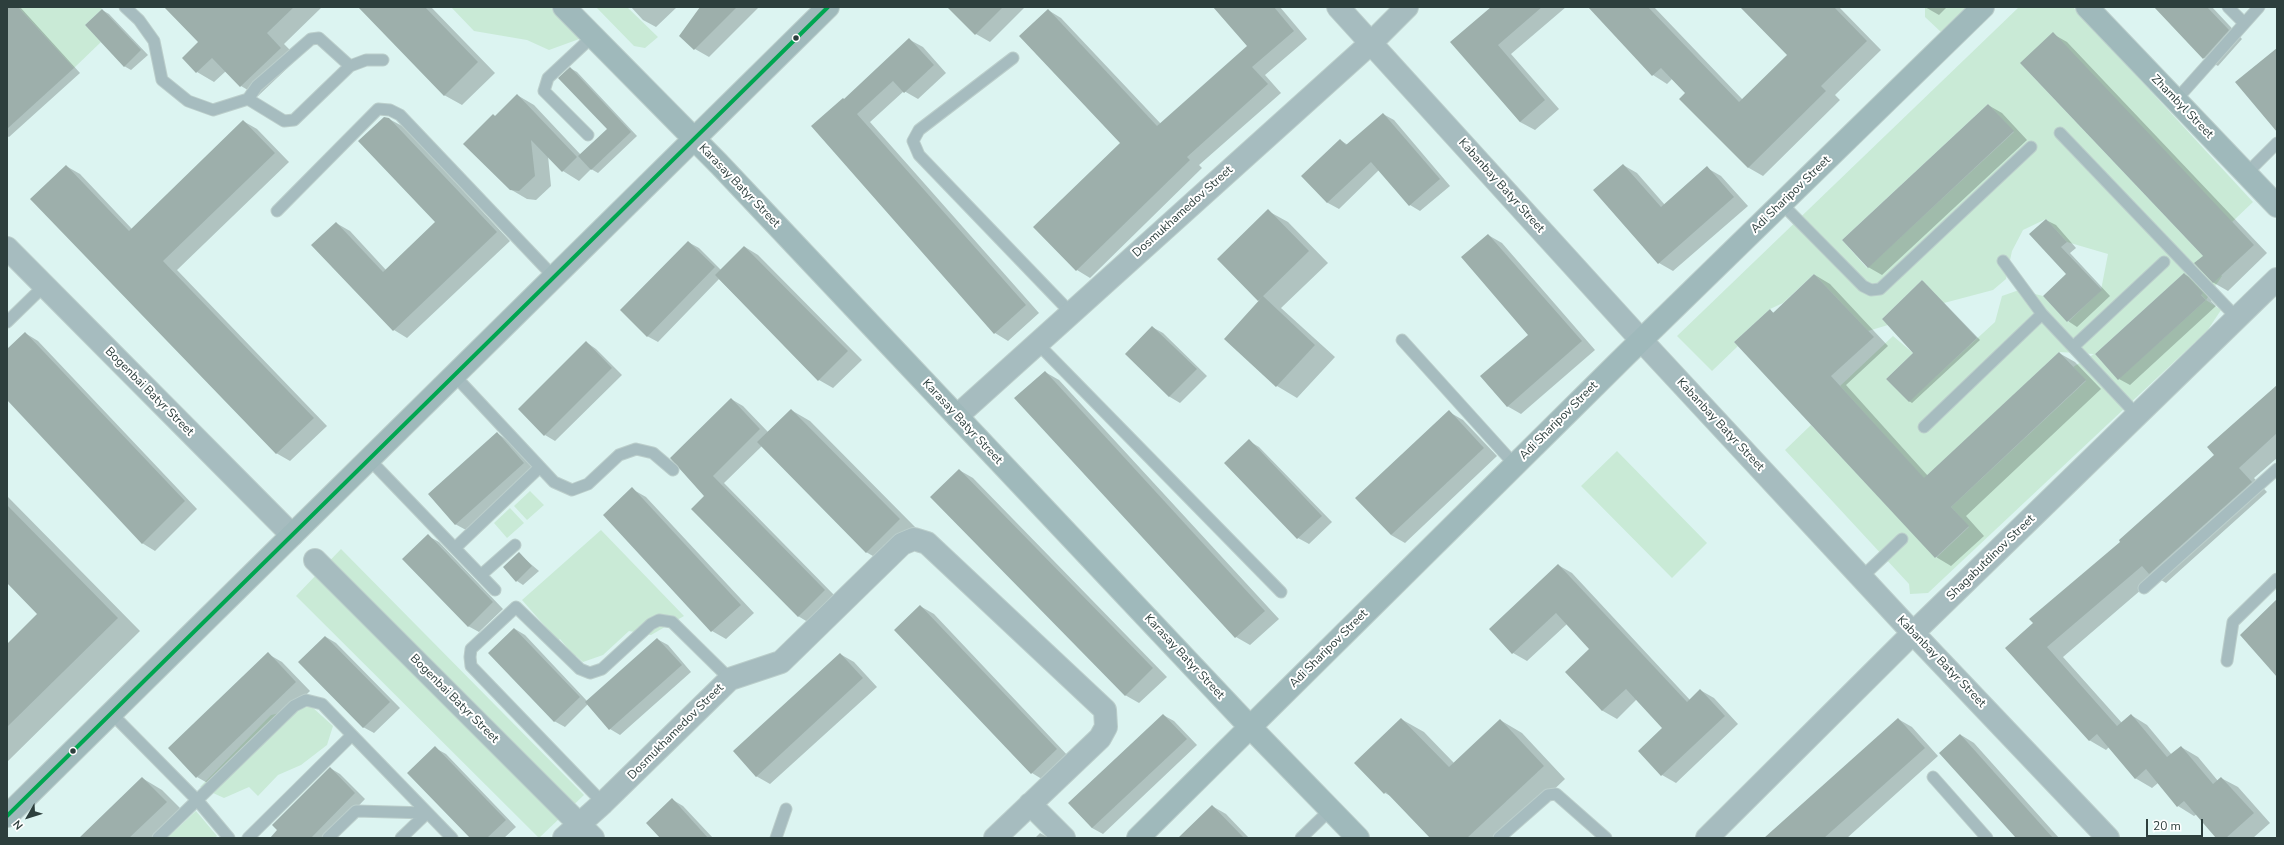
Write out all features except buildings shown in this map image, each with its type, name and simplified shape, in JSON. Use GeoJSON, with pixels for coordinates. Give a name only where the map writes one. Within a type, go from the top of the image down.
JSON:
{"type":"FeatureCollection","features":[{"type":"Feature","properties":{"kind":"street","name":"Karasay Batyr Street"},"geometry":{"type":"LineString","coordinates":[[564,7],[694,139],[1250,727],[1358,838]]}},
{"type":"Feature","properties":{"kind":"street"},"geometry":{"type":"LineString","coordinates":[[9,811],[111,713],[828,7]]}},
{"type":"Feature","properties":{"kind":"street","name":"Kabanbay Batyr Street"},"geometry":{"type":"LineString","coordinates":[[1338,7],[1642,341],[1913,633],[2108,838]]}},
{"type":"Feature","properties":{"kind":"street","name":"Dosmukhamedov Street"},"geometry":{"type":"LineString","coordinates":[[956,416],[1371,43],[1407,7]]}},
{"type":"Feature","properties":{"kind":"street","name":"Adi Sharipov Street"},"geometry":{"type":"LineString","coordinates":[[1138,838],[1515,465],[1983,7]]}},
{"type":"Feature","properties":{"kind":"street","name":"Zhambyl Street"},"geometry":{"type":"LineString","coordinates":[[2088,7],[2277,206]]}},
{"type":"Feature","properties":{"kind":"street","name":"Bogenbai Batyr Street"},"geometry":{"type":"LineString","coordinates":[[7,248],[292,535]]}},
{"type":"Feature","properties":{"kind":"street","name":"Shagabutdinov Street"},"geometry":{"type":"LineString","coordinates":[[1707,838],[1913,633],[2277,279]]}},
{"type":"Feature","properties":{"kind":"street","name":"Dosmukhamedov Street"},"geometry":{"type":"LineString","coordinates":[[564,838],[587,831],[604,803],[730,679],[780,662],[902,544],[914,540],[927,543],[1105,710],[1106,726],[1100,738],[1030,804]]}},
{"type":"Feature","properties":{"kind":"street","name":"Bogenbai Batyr Street"},"geometry":{"type":"LineString","coordinates":[[315,560],[587,831]]}},
{"type":"Feature","properties":{"kind":"street"},"geometry":{"type":"LineString","coordinates":[[995,838],[1030,804],[1064,838]]}},
{"type":"Feature","properties":{"kind":"lane"},"geometry":{"type":"LineString","coordinates":[[126,7],[139,20],[154,41],[162,80],[188,101],[213,110],[248,99],[257,86],[311,38],[319,38],[350,66]]}},
{"type":"Feature","properties":{"kind":"lane"},"geometry":{"type":"LineString","coordinates":[[2228,7],[2244,23]]}},
{"type":"Feature","properties":{"kind":"lane"},"geometry":{"type":"LineString","coordinates":[[2176,100],[2258,7]]}},
{"type":"Feature","properties":{"kind":"lane"},"geometry":{"type":"LineString","coordinates":[[588,135],[544,92],[548,78],[592,36]]}},
{"type":"Feature","properties":{"kind":"lane"},"geometry":{"type":"LineString","coordinates":[[1013,58],[919,130],[913,141],[919,155],[1071,313]]}},
{"type":"Feature","properties":{"kind":"lane"},"geometry":{"type":"LineString","coordinates":[[248,99],[284,121],[294,120],[350,66],[366,60],[383,60]]}},
{"type":"Feature","properties":{"kind":"lane"},"geometry":{"type":"LineString","coordinates":[[277,211],[378,110],[390,110],[400,115],[554,277]]}},
{"type":"Feature","properties":{"kind":"lane"},"geometry":{"type":"LineString","coordinates":[[2060,133],[2237,318]]}},
{"type":"Feature","properties":{"kind":"lane"},"geometry":{"type":"LineString","coordinates":[[2246,174],[2277,143]]}},
{"type":"Feature","properties":{"kind":"lane"},"geometry":{"type":"LineString","coordinates":[[1782,204],[1863,286],[1872,290],[1880,289],[2031,146]]}},
{"type":"Feature","properties":{"kind":"lane"},"geometry":{"type":"LineString","coordinates":[[2003,261],[2042,314],[2137,415]]}},
{"type":"Feature","properties":{"kind":"lane"},"geometry":{"type":"LineString","coordinates":[[2073,347],[2164,262]]}},
{"type":"Feature","properties":{"kind":"lane"},"geometry":{"type":"LineString","coordinates":[[7,322],[44,286]]}},
{"type":"Feature","properties":{"kind":"lane"},"geometry":{"type":"LineString","coordinates":[[1924,427],[2042,314]]}},
{"type":"Feature","properties":{"kind":"lane"},"geometry":{"type":"LineString","coordinates":[[1402,340],[1515,465]]}},
{"type":"Feature","properties":{"kind":"lane"},"geometry":{"type":"LineString","coordinates":[[1038,343],[1281,592]]}},
{"type":"Feature","properties":{"kind":"lane"},"geometry":{"type":"LineString","coordinates":[[454,375],[554,482],[572,490],[588,484],[619,455],[636,449],[653,453],[673,470]]}},
{"type":"Feature","properties":{"kind":"lane"},"geometry":{"type":"LineString","coordinates":[[369,459],[495,590]]}},
{"type":"Feature","properties":{"kind":"lane"},"geometry":{"type":"LineString","coordinates":[[455,548],[540,467]]}},
{"type":"Feature","properties":{"kind":"lane"},"geometry":{"type":"LineString","coordinates":[[2144,588],[2277,469]]}},
{"type":"Feature","properties":{"kind":"lane"},"geometry":{"type":"LineString","coordinates":[[1862,577],[1902,539]]}},
{"type":"Feature","properties":{"kind":"lane"},"geometry":{"type":"LineString","coordinates":[[481,575],[515,545]]}},
{"type":"Feature","properties":{"kind":"lane"},"geometry":{"type":"LineString","coordinates":[[2228,661],[2233,622],[2277,579]]}},
{"type":"Feature","properties":{"kind":"lane"},"geometry":{"type":"LineString","coordinates":[[604,803],[472,666],[470,657],[471,650],[516,607],[580,669],[590,673],[602,669],[651,624],[659,620],[672,622],[730,679]]}},
{"type":"Feature","properties":{"kind":"lane"},"geometry":{"type":"LineString","coordinates":[[158,838],[294,706],[306,700],[322,704],[452,838]]}},
{"type":"Feature","properties":{"kind":"lane"},"geometry":{"type":"LineString","coordinates":[[111,713],[198,800],[229,838]]}},
{"type":"Feature","properties":{"kind":"lane"},"geometry":{"type":"LineString","coordinates":[[248,838],[352,735]]}},
{"type":"Feature","properties":{"kind":"lane"},"geometry":{"type":"LineString","coordinates":[[1933,777],[1987,838]]}},
{"type":"Feature","properties":{"kind":"lane"},"geometry":{"type":"LineString","coordinates":[[1499,838],[1548,795],[1556,794],[1606,838]]}},
{"type":"Feature","properties":{"kind":"lane"},"geometry":{"type":"LineString","coordinates":[[776,838],[786,808]]}},
{"type":"Feature","properties":{"kind":"lane"},"geometry":{"type":"LineString","coordinates":[[1301,838],[1330,810]]}},
{"type":"Feature","properties":{"kind":"lane"},"geometry":{"type":"LineString","coordinates":[[328,838],[356,811],[427,813]]}},
{"type":"Feature","properties":{"kind":"lane"},"geometry":{"type":"LineString","coordinates":[[401,838],[427,813]]}},
{"type":"Feature","properties":{"kind":"green space"},"geometry":{"type":"Polygon","coordinates":[[[18,7],[100,7],[102,9],[85,25],[101,42],[74,68],[18,7]]]}},
{"type":"Feature","properties":{"kind":"green space"},"geometry":{"type":"Polygon","coordinates":[[[451,7],[551,7],[582,38],[549,50],[527,40],[474,31],[451,7]]]}},
{"type":"Feature","properties":{"kind":"green space"},"geometry":{"type":"Polygon","coordinates":[[[596,7],[627,7],[658,37],[645,48],[634,46],[596,7]]]}},
{"type":"Feature","properties":{"kind":"green space"},"geometry":{"type":"Polygon","coordinates":[[[1925,7],[1969,7],[1942,33],[1925,17],[1925,7]]]}},
{"type":"Feature","properties":{"kind":"green space"},"geometry":{"type":"Polygon","coordinates":[[[2019,7],[2073,7],[2253,202],[2232,222],[2020,63],[2222,276],[2206,300],[2221,310],[2207,331],[1928,593],[1910,594],[1909,584],[1785,450],[1811,425],[1936,558],[1969,527],[1951,507],[2086,381],[2073,367],[2094,354],[2059,352],[1924,479],[1840,386],[1893,336],[1913,353],[1886,379],[1909,401],[1995,322],[2002,296],[2019,290],[2043,296],[2068,322],[2101,290],[2108,254],[2067,242],[2046,219],[2023,230],[2012,251],[2006,279],[1993,290],[1944,303],[1922,280],[1882,319],[1888,325],[1868,331],[1814,274],[1783,303],[1770,309],[1734,342],[1738,346],[1712,371],[1677,336],[2019,7]],[[1988,104],[1842,240],[1867,268],[2014,132],[1988,104]],[[2183,274],[2095,354],[2118,379],[2206,300],[2183,274]]]}},
{"type":"Feature","properties":{"kind":"green space"},"geometry":{"type":"Polygon","coordinates":[[[1617,451],[1707,543],[1672,578],[1581,486],[1617,451]]]}},
{"type":"Feature","properties":{"kind":"green space"},"geometry":{"type":"Polygon","coordinates":[[[530,491],[544,505],[527,520],[514,506],[530,491]]]}},
{"type":"Feature","properties":{"kind":"green space"},"geometry":{"type":"Polygon","coordinates":[[[510,508],[524,523],[507,538],[494,523],[510,508]]]}},
{"type":"Feature","properties":{"kind":"green space"},"geometry":{"type":"Polygon","coordinates":[[[601,530],[684,616],[651,635],[629,631],[603,655],[583,662],[576,656],[575,657],[560,639],[558,641],[522,600],[601,530]]]}},
{"type":"Feature","properties":{"kind":"green space"},"geometry":{"type":"Polygon","coordinates":[[[341,549],[584,795],[539,838],[296,596],[341,549]]]}},
{"type":"Feature","properties":{"kind":"green space"},"geometry":{"type":"Polygon","coordinates":[[[311,706],[333,726],[327,745],[301,765],[278,775],[258,796],[249,787],[224,798],[200,787],[271,715],[311,706]]]}},
{"type":"Feature","properties":{"kind":"green space"},"geometry":{"type":"Polygon","coordinates":[[[196,811],[217,836],[215,838],[167,838],[196,811]]]}},
{"type":"Feature","properties":{"kind":"transit line"},"geometry":{"type":"LineString","coordinates":[[7,816],[828,7]]}}]}
